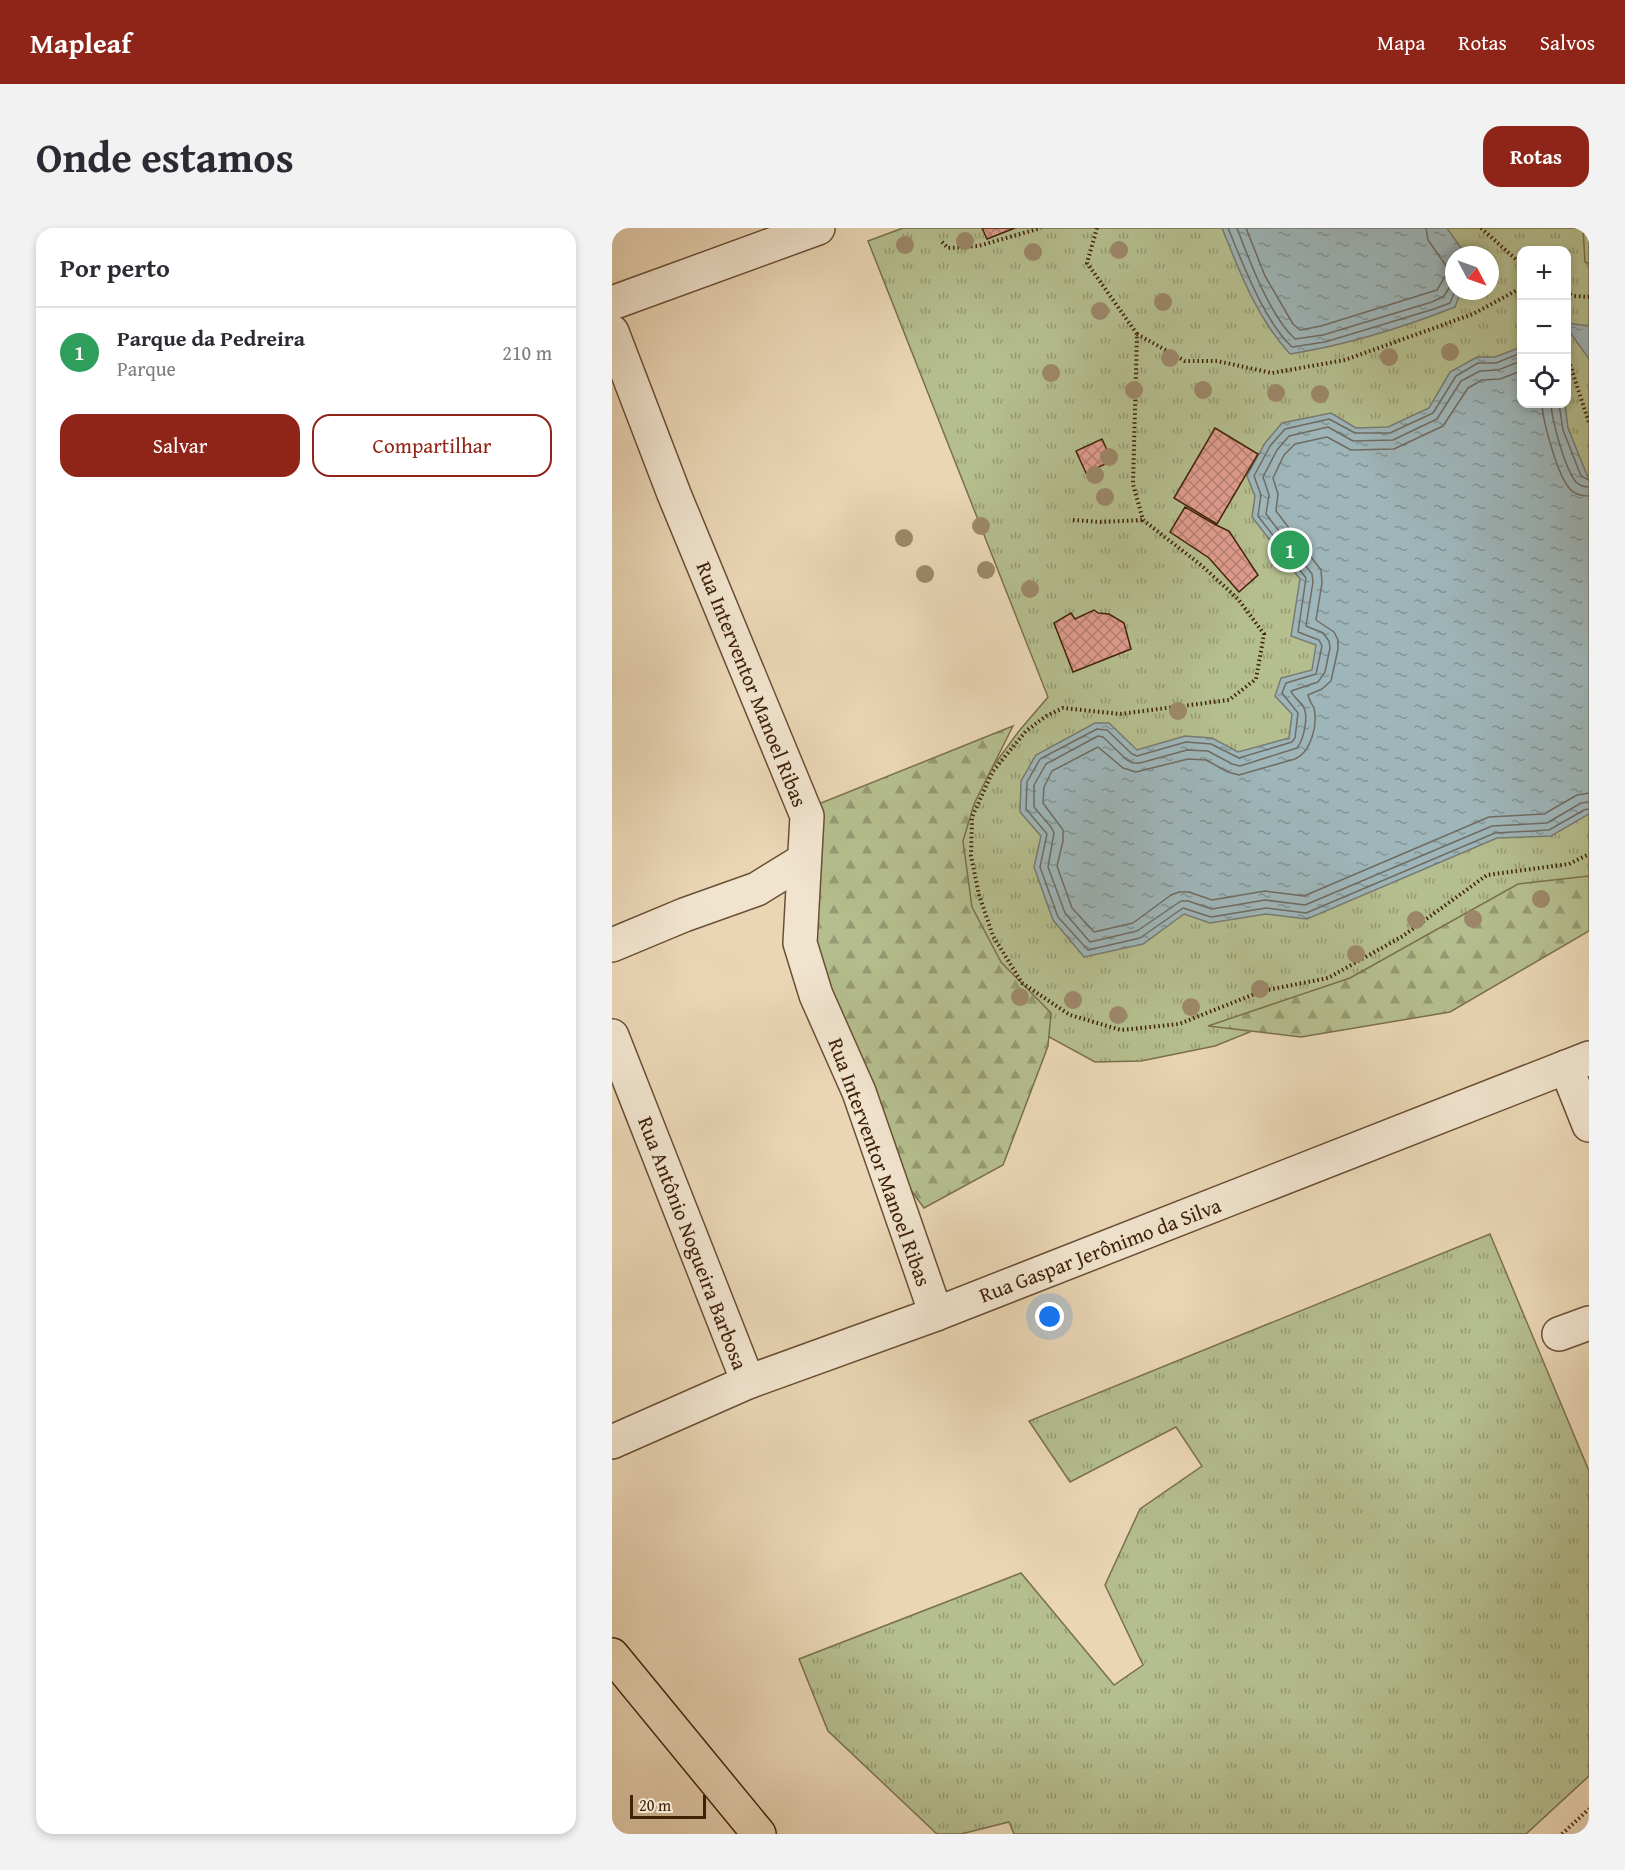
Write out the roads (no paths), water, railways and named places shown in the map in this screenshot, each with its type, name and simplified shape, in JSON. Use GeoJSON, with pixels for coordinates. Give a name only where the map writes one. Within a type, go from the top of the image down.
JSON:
{"type":"FeatureCollection","features":[{"type":"Feature","properties":{"kind":"main road"},"geometry":{"type":"LineString","coordinates":[[612,1654],[759,1834]]}},
{"type":"Feature","properties":{"kind":"street"},"geometry":{"type":"LineString","coordinates":[[612,303],[818,228]]}},
{"type":"Feature","properties":{"kind":"street","name":"Rua Interventor Manoel Ribas"},"geometry":{"type":"LineString","coordinates":[[612,332],[674,494],[807,816],[800,943],[816,995],[859,1092],[936,1314]]}},
{"type":"Feature","properties":{"kind":"street"},"geometry":{"type":"LineString","coordinates":[[612,945],[684,915],[757,889],[804,860]]}},
{"type":"Feature","properties":{"kind":"street","name":"Rua Antônio Nogueira Barbosa"},"geometry":{"type":"LineString","coordinates":[[612,1036],[748,1382]]}},
{"type":"Feature","properties":{"kind":"street"},"geometry":{"type":"LineString","coordinates":[[1577,1062],[1589,1125]]}},
{"type":"Feature","properties":{"kind":"street","name":"Rua Gaspar Jerônimo da Silva"},"geometry":{"type":"LineString","coordinates":[[612,1442],[748,1382],[936,1314],[1577,1062]]}},
{"type":"Feature","properties":{"kind":"street"},"geometry":{"type":"LineString","coordinates":[[1559,1334],[1589,1323]]}},
{"type":"Feature","properties":{"kind":"water"},"geometry":{"type":"Polygon","coordinates":[[[1222,228],[1447,228],[1460,246],[1445,246],[1445,300],[1458,300],[1455,307],[1353,341],[1290,354],[1268,325],[1243,278],[1222,228]]]}},
{"type":"Feature","properties":{"kind":"water"},"geometry":{"type":"Polygon","coordinates":[[[1571,324],[1589,326],[1589,359],[1571,334],[1571,324]]]}},
{"type":"Feature","properties":{"kind":"water"},"geometry":{"type":"Polygon","coordinates":[[[1517,349],[1517,408],[1566,408],[1568,428],[1589,480],[1589,814],[1551,836],[1497,838],[1307,919],[1266,914],[1210,923],[1184,914],[1143,944],[1084,957],[1053,920],[1034,867],[1041,836],[1020,812],[1021,781],[1036,755],[1095,723],[1109,723],[1137,750],[1185,736],[1212,738],[1238,752],[1289,738],[1292,714],[1275,696],[1281,678],[1312,670],[1316,645],[1291,636],[1300,579],[1252,517],[1255,496],[1247,476],[1265,443],[1282,423],[1331,413],[1356,428],[1388,427],[1429,408],[1450,372],[1477,357],[1495,357],[1517,349]]]}},
{"type":"Feature","properties":{"kind":"place","name":"Parque da Pedreira"},"geometry":{"type":"Point","coordinates":[1290,550]}}]}
